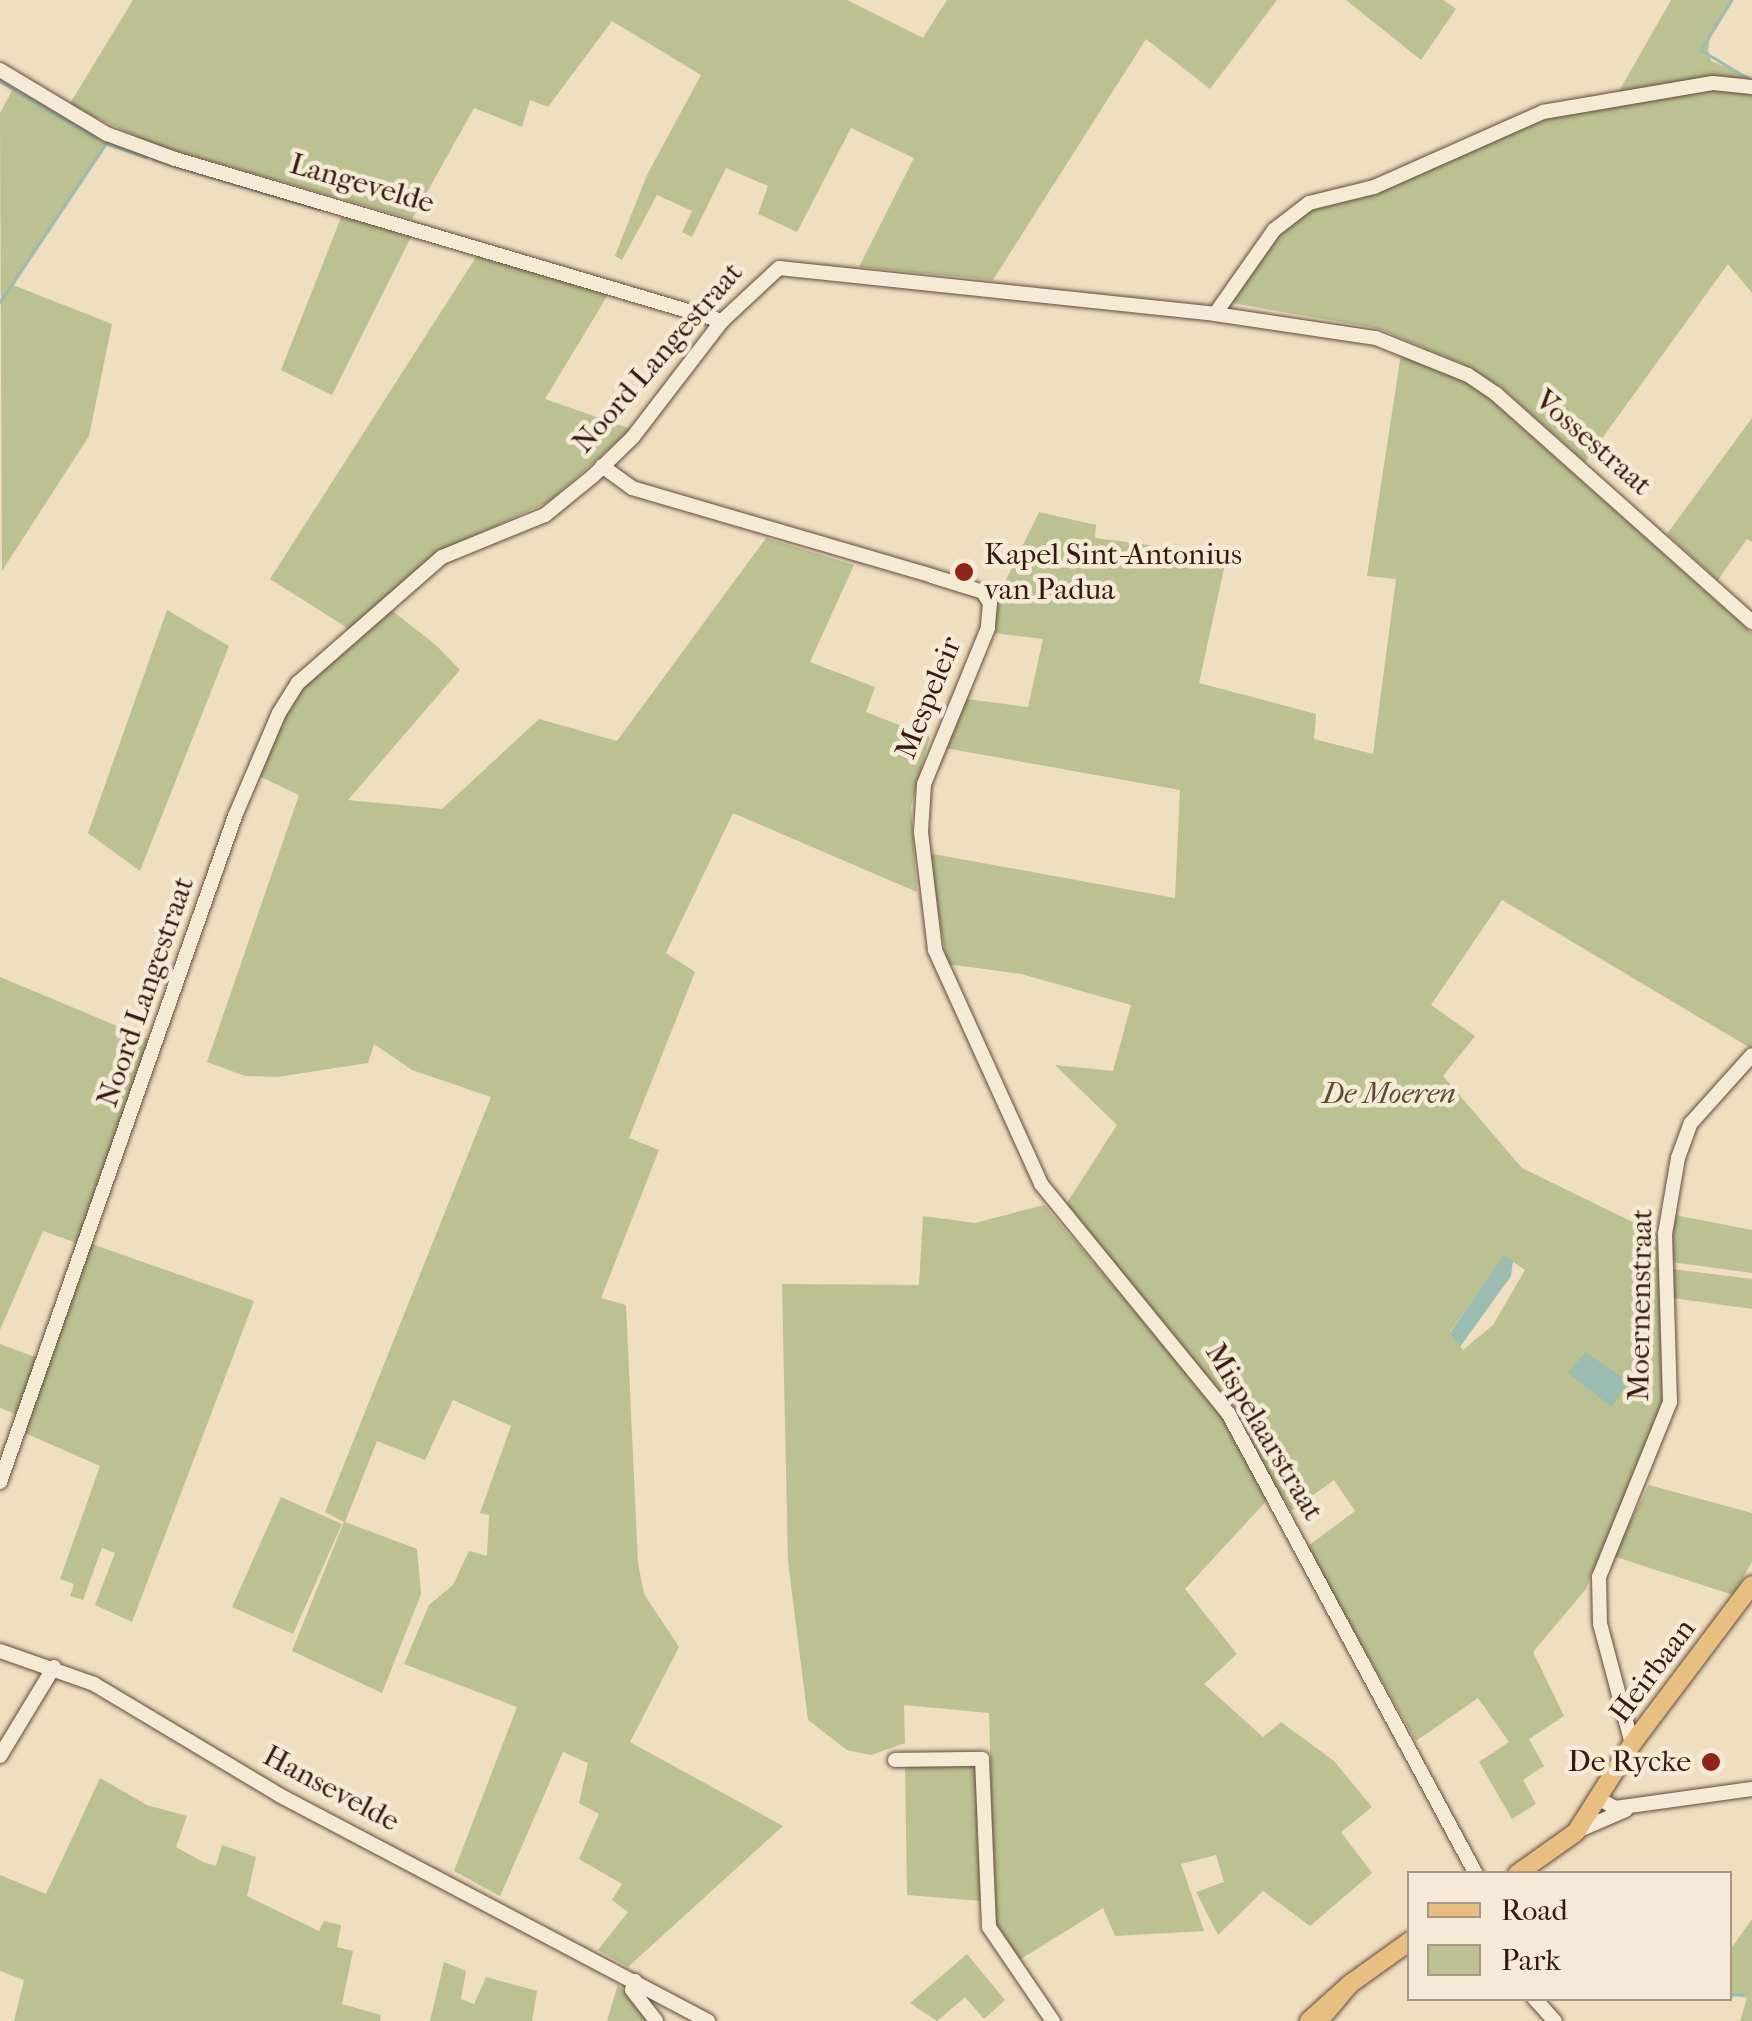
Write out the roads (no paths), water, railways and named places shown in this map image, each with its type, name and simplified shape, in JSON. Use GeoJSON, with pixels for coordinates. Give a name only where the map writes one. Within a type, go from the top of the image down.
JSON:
{"type":"FeatureCollection","features":[{"type":"Feature","properties":{"kind":"main road","name":"Heirbaan"},"geometry":{"type":"LineString","coordinates":[[1520,1871],[1578,1830],[1632,1744],[1752,1586]]}},
{"type":"Feature","properties":{"kind":"main road"},"geometry":{"type":"LineString","coordinates":[[1309,2021],[1350,1984],[1407,1944]]}},
{"type":"Feature","properties":{"kind":"main road"},"geometry":{"type":"LineString","coordinates":[[1318,2021],[1350,1984]]}},
{"type":"Feature","properties":{"kind":"street","name":"Langevelde"},"geometry":{"type":"LineString","coordinates":[[0,70],[107,134],[175,159],[722,320]]}},
{"type":"Feature","properties":{"kind":"street"},"geometry":{"type":"LineString","coordinates":[[1214,314],[1274,230],[1309,203],[1374,187],[1543,112],[1712,83],[1752,87]]}},
{"type":"Feature","properties":{"kind":"street","name":"Noord Langestraat"},"geometry":{"type":"LineString","coordinates":[[0,1482],[235,816],[279,714],[298,683],[442,557],[545,516],[602,466],[722,320],[769,273],[796,266],[1214,314],[1376,338]]}},
{"type":"Feature","properties":{"kind":"street","name":"Vossestraat"},"geometry":{"type":"LineString","coordinates":[[1376,338],[1496,394],[1752,622]]}},
{"type":"Feature","properties":{"kind":"street","name":"Mespeleir"},"geometry":{"type":"LineString","coordinates":[[602,466],[632,488],[983,592],[990,602],[988,628],[924,784],[926,889],[935,950],[951,987]]}},
{"type":"Feature","properties":{"kind":"street","name":"Mispelaarstraat"},"geometry":{"type":"LineString","coordinates":[[951,987],[1041,1184],[1228,1413],[1474,1871]]}},
{"type":"Feature","properties":{"kind":"street","name":"Moernenstraat"},"geometry":{"type":"LineString","coordinates":[[1632,1744],[1600,1624],[1598,1576],[1670,1402],[1665,1234],[1678,1158],[1691,1123],[1752,1055]]}},
{"type":"Feature","properties":{"kind":"street","name":"Hansevelde"},"geometry":{"type":"LineString","coordinates":[[0,1651],[54,1667],[280,1796],[708,2021]]}},
{"type":"Feature","properties":{"kind":"street"},"geometry":{"type":"LineString","coordinates":[[0,1756],[54,1667]]}},
{"type":"Feature","properties":{"kind":"street"},"geometry":{"type":"LineString","coordinates":[[895,1760],[982,1759],[989,1927],[1053,2021]]}},
{"type":"Feature","properties":{"kind":"street"},"geometry":{"type":"LineString","coordinates":[[1598,1798],[1609,1807],[1636,1806],[1752,1789]]}},
{"type":"Feature","properties":{"kind":"street"},"geometry":{"type":"LineString","coordinates":[[1578,1830],[1636,1806]]}},
{"type":"Feature","properties":{"kind":"street"},"geometry":{"type":"LineString","coordinates":[[635,1980],[632,1990],[656,2021]]}},
{"type":"Feature","properties":{"kind":"street"},"geometry":{"type":"LineString","coordinates":[[1537,2001],[1555,2021]]}},
{"type":"Feature","properties":{"kind":"water"},"geometry":{"type":"Polygon","coordinates":[[[1504,1255],[1513,1261],[1511,1276],[1460,1347],[1450,1333],[1504,1255]]]}},
{"type":"Feature","properties":{"kind":"water"},"geometry":{"type":"Polygon","coordinates":[[[1585,1352],[1628,1381],[1612,1407],[1568,1373],[1585,1352]]]}},
{"type":"Feature","properties":{"kind":"waterway"},"geometry":{"type":"LineString","coordinates":[[1732,0],[1701,50],[1751,80]]}},
{"type":"Feature","properties":{"kind":"waterway"},"geometry":{"type":"LineString","coordinates":[[0,81],[96,138]]}},
{"type":"Feature","properties":{"kind":"waterway"},"geometry":{"type":"LineString","coordinates":[[106,143],[146,157]]}},
{"type":"Feature","properties":{"kind":"waterway"},"geometry":{"type":"LineString","coordinates":[[0,302],[106,143]]}},
{"type":"Feature","properties":{"kind":"waterway"},"geometry":{"type":"LineString","coordinates":[[153,159],[319,209]]}},
{"type":"Feature","properties":{"kind":"waterway"},"geometry":{"type":"LineString","coordinates":[[1732,1995],[1743,1994]]}},
{"type":"Feature","properties":{"kind":"place","name":"Kapel Sint-Antonius van Padua"},"geometry":{"type":"Point","coordinates":[964,572]}},
{"type":"Feature","properties":{"kind":"place","name":"De Rycke"},"geometry":{"type":"Point","coordinates":[1711,1762]}},
{"type":"Feature","properties":{"kind":"park label","name":"De Moeren"},"geometry":{"type":"Point","coordinates":[1389,1094]}}]}
